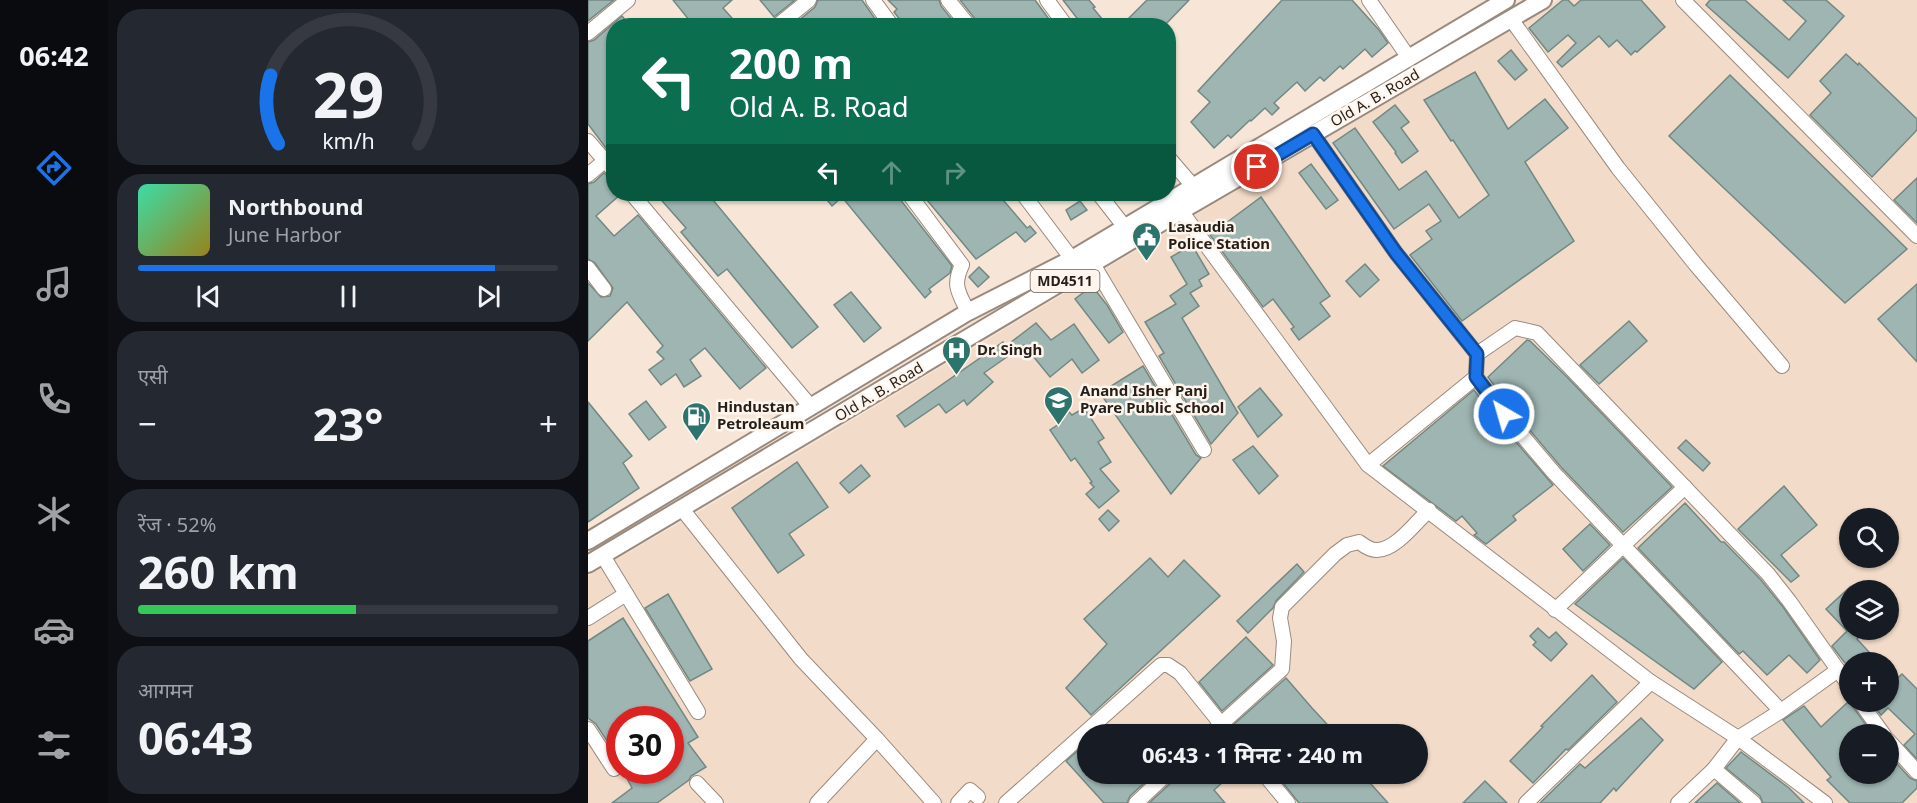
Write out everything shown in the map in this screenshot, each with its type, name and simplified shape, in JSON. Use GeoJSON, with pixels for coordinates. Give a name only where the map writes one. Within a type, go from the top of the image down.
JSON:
{"type":"FeatureCollection","features":[{"type":"Feature","properties":{"kind":"main road","name":"Old A. B. Road"},"geometry":{"type":"LineString","coordinates":[[1176,196],[1506,0]]}},
{"type":"Feature","properties":{"kind":"main road","name":"Old A. B. Road"},"geometry":{"type":"LineString","coordinates":[[595,560],[1543,0]]}},
{"type":"Feature","properties":{"kind":"main road","name":"Old A. B. Road"},"geometry":{"type":"LineString","coordinates":[[588,541],[968,312],[1072,259],[1167,201]]}},
{"type":"Feature","properties":{"kind":"street"},"geometry":{"type":"LineString","coordinates":[[606,18],[628,0]]}},
{"type":"Feature","properties":{"kind":"street"},"geometry":{"type":"LineString","coordinates":[[787,18],[809,0]]}},
{"type":"Feature","properties":{"kind":"street"},"geometry":{"type":"LineString","coordinates":[[873,0],[886,18]]}},
{"type":"Feature","properties":{"kind":"street"},"geometry":{"type":"LineString","coordinates":[[948,0],[963,18]]}},
{"type":"Feature","properties":{"kind":"street"},"geometry":{"type":"LineString","coordinates":[[1047,0],[1060,18]]}},
{"type":"Feature","properties":{"kind":"street"},"geometry":{"type":"LineString","coordinates":[[1369,0],[1409,58]]}},
{"type":"Feature","properties":{"kind":"street"},"geometry":{"type":"LineString","coordinates":[[1683,0],[1917,236]]}},
{"type":"Feature","properties":{"kind":"street"},"geometry":{"type":"LineString","coordinates":[[588,33],[606,18]]}},
{"type":"Feature","properties":{"kind":"street"},"geometry":{"type":"LineString","coordinates":[[1511,19],[1618,168],[1696,265],[1782,366]]}},
{"type":"Feature","properties":{"kind":"street"},"geometry":{"type":"LineString","coordinates":[[1313,134],[1396,253],[1477,354],[1476,377],[1504,414],[1554,473],[1781,711]]}},
{"type":"Feature","properties":{"kind":"street"},"geometry":{"type":"LineString","coordinates":[[588,141],[606,155]]}},
{"type":"Feature","properties":{"kind":"street"},"geometry":{"type":"LineString","coordinates":[[588,175],[606,160]]}},
{"type":"Feature","properties":{"kind":"street"},"geometry":{"type":"LineString","coordinates":[[1176,166],[1193,186]]}},
{"type":"Feature","properties":{"kind":"street"},"geometry":{"type":"LineString","coordinates":[[638,201],[811,407]]}},
{"type":"Feature","properties":{"kind":"street"},"geometry":{"type":"LineString","coordinates":[[914,201],[962,265],[957,278],[957,288],[968,312]]}},
{"type":"Feature","properties":{"kind":"street"},"geometry":{"type":"LineString","coordinates":[[1028,201],[1072,259]]}},
{"type":"Feature","properties":{"kind":"street"},"geometry":{"type":"LineString","coordinates":[[1104,201],[1124,226]]}},
{"type":"Feature","properties":{"kind":"street"},"geometry":{"type":"LineString","coordinates":[[1181,212],[1368,465],[1651,682],[1738,738],[1825,803]]}},
{"type":"Feature","properties":{"kind":"street"},"geometry":{"type":"LineString","coordinates":[[1093,264],[1204,450]]}},
{"type":"Feature","properties":{"kind":"street"},"geometry":{"type":"LineString","coordinates":[[588,268],[604,289]]}},
{"type":"Feature","properties":{"kind":"street"},"geometry":{"type":"LineString","coordinates":[[1477,354],[1515,328],[1537,333],[1768,574],[1838,670],[1781,711],[1738,738],[1714,769],[1678,803]]}},
{"type":"Feature","properties":{"kind":"street"},"geometry":{"type":"LineString","coordinates":[[1368,465],[1476,377]]}},
{"type":"Feature","properties":{"kind":"street"},"geometry":{"type":"LineString","coordinates":[[1556,610],[1685,487]]}},
{"type":"Feature","properties":{"kind":"street"},"geometry":{"type":"LineString","coordinates":[[682,509],[801,659],[934,803]]}},
{"type":"Feature","properties":{"kind":"street"},"geometry":{"type":"LineString","coordinates":[[1232,724],[1282,669],[1284,641],[1280,618],[1282,607],[1347,545],[1359,542],[1375,550],[1386,548],[1398,542],[1429,510]]}},
{"type":"Feature","properties":{"kind":"street"},"geometry":{"type":"LineString","coordinates":[[595,560],[626,594],[699,712]]}},
{"type":"Feature","properties":{"kind":"street"},"geometry":{"type":"LineString","coordinates":[[588,618],[626,594]]}},
{"type":"Feature","properties":{"kind":"street"},"geometry":{"type":"LineString","coordinates":[[1095,724],[1161,665],[1168,665],[1180,673],[1221,724]]}},
{"type":"Feature","properties":{"kind":"street"},"geometry":{"type":"LineString","coordinates":[[1526,803],[1651,682]]}},
{"type":"Feature","properties":{"kind":"street"},"geometry":{"type":"LineString","coordinates":[[588,729],[606,757]]}},
{"type":"Feature","properties":{"kind":"street"},"geometry":{"type":"LineString","coordinates":[[817,803],[877,739]]}},
{"type":"Feature","properties":{"kind":"street"},"geometry":{"type":"LineString","coordinates":[[1006,803],[1077,740]]}},
{"type":"Feature","properties":{"kind":"street"},"geometry":{"type":"LineString","coordinates":[[1899,752],[1917,771]]}},
{"type":"Feature","properties":{"kind":"street"},"geometry":{"type":"LineString","coordinates":[[1714,769],[1754,803]]}},
{"type":"Feature","properties":{"kind":"street"},"geometry":{"type":"LineString","coordinates":[[697,783],[716,803]]}},
{"type":"Feature","properties":{"kind":"street"},"geometry":{"type":"LineString","coordinates":[[1136,803],[1156,784]]}},
{"type":"Feature","properties":{"kind":"street"},"geometry":{"type":"LineString","coordinates":[[1272,784],[1288,803]]}},
{"type":"Feature","properties":{"kind":"street"},"geometry":{"type":"LineString","coordinates":[[957,803],[970,790],[978,796]]}},
{"type":"Feature","properties":{"kind":"shaded area"},"geometry":{"type":"Polygon","coordinates":[[[1559,0],[1917,0],[1917,803],[588,803],[588,576],[1559,0]]]}},
{"type":"Feature","properties":{"kind":"building"},"geometry":{"type":"Polygon","coordinates":[[[588,0],[614,0],[588,21],[588,0]]]}},
{"type":"Feature","properties":{"kind":"building"},"geometry":{"type":"Polygon","coordinates":[[[673,0],[732,0],[723,8],[732,18],[688,18],[673,0]]]}},
{"type":"Feature","properties":{"kind":"building"},"geometry":{"type":"Polygon","coordinates":[[[760,0],[795,0],[774,17],[760,0]]]}},
{"type":"Feature","properties":{"kind":"building"},"geometry":{"type":"Polygon","coordinates":[[[818,0],[862,0],[874,18],[802,18],[815,7],[818,0]]]}},
{"type":"Feature","properties":{"kind":"building"},"geometry":{"type":"Polygon","coordinates":[[[888,0],[939,0],[951,18],[899,18],[894,12],[897,9],[888,0]]]}},
{"type":"Feature","properties":{"kind":"building"},"geometry":{"type":"Polygon","coordinates":[[[960,0],[1035,0],[1048,18],[974,18],[960,0]]]}},
{"type":"Feature","properties":{"kind":"building"},"geometry":{"type":"Polygon","coordinates":[[[1063,0],[1089,0],[1101,18],[1077,18],[1063,0]]]}},
{"type":"Feature","properties":{"kind":"building"},"geometry":{"type":"Polygon","coordinates":[[[1147,0],[1189,0],[1172,18],[1129,18],[1147,0]]]}},
{"type":"Feature","properties":{"kind":"building"},"geometry":{"type":"Polygon","coordinates":[[[1282,0],[1352,0],[1388,43],[1372,57],[1365,49],[1343,69],[1340,66],[1324,81],[1320,77],[1305,91],[1297,82],[1274,103],[1279,108],[1272,115],[1265,108],[1231,138],[1228,135],[1214,148],[1191,122],[1210,102],[1198,91],[1282,0]]]}},
{"type":"Feature","properties":{"kind":"building"},"geometry":{"type":"Polygon","coordinates":[[[1563,0],[1568,0],[1574,6],[1581,0],[1641,0],[1665,27],[1631,55],[1617,40],[1609,47],[1599,36],[1562,67],[1557,62],[1576,43],[1568,35],[1548,52],[1529,28],[1563,0]]]}},
{"type":"Feature","properties":{"kind":"building"},"geometry":{"type":"Polygon","coordinates":[[[1710,0],[1745,0],[1789,40],[1806,21],[1783,0],[1826,0],[1844,16],[1788,78],[1706,5],[1710,0]]]}},
{"type":"Feature","properties":{"kind":"building"},"geometry":{"type":"Polygon","coordinates":[[[606,30],[606,148],[588,124],[588,42],[606,30]]]}},
{"type":"Feature","properties":{"kind":"building"},"geometry":{"type":"Polygon","coordinates":[[[1511,50],[1527,70],[1515,80],[1498,61],[1511,50]]]}},
{"type":"Feature","properties":{"kind":"building"},"geometry":{"type":"Polygon","coordinates":[[[1846,54],[1858,65],[1859,63],[1917,119],[1917,130],[1872,177],[1810,115],[1831,93],[1820,81],[1846,54]]]}},
{"type":"Feature","properties":{"kind":"building"},"geometry":{"type":"Polygon","coordinates":[[[1475,72],[1508,129],[1545,99],[1568,128],[1525,162],[1574,241],[1462,321],[1410,255],[1432,239],[1426,231],[1441,221],[1429,204],[1394,229],[1333,143],[1355,128],[1399,190],[1426,171],[1459,218],[1489,195],[1424,100],[1475,72]]]}},
{"type":"Feature","properties":{"kind":"building"},"geometry":{"type":"Polygon","coordinates":[[[1730,75],[1907,249],[1845,303],[1669,136],[1730,75]]]}},
{"type":"Feature","properties":{"kind":"building"},"geometry":{"type":"Polygon","coordinates":[[[1395,105],[1409,122],[1401,128],[1418,151],[1402,163],[1373,122],[1395,105]]]}},
{"type":"Feature","properties":{"kind":"building"},"geometry":{"type":"Polygon","coordinates":[[[1311,164],[1338,200],[1326,209],[1299,173],[1311,164]]]}},
{"type":"Feature","properties":{"kind":"building"},"geometry":{"type":"Polygon","coordinates":[[[604,173],[606,175],[606,201],[613,201],[596,216],[614,236],[638,215],[766,368],[740,389],[705,348],[690,360],[701,376],[684,387],[676,374],[661,385],[649,370],[664,359],[657,352],[663,346],[627,302],[588,341],[588,283],[601,297],[610,296],[613,288],[595,263],[588,259],[588,184],[604,173]]]}},
{"type":"Feature","properties":{"kind":"building"},"geometry":{"type":"Polygon","coordinates":[[[1917,178],[1917,223],[1894,200],[1917,178]]]}},
{"type":"Feature","properties":{"kind":"building"},"geometry":{"type":"Polygon","coordinates":[[[1261,197],[1330,296],[1320,303],[1330,316],[1299,340],[1291,329],[1294,327],[1273,299],[1263,307],[1210,235],[1261,197]]]}},
{"type":"Feature","properties":{"kind":"building"},"geometry":{"type":"Polygon","coordinates":[[[662,201],[714,201],[818,327],[792,348],[727,269],[718,276],[681,232],[686,228],[662,201]]]}},
{"type":"Feature","properties":{"kind":"building"},"geometry":{"type":"Polygon","coordinates":[[[828,201],[838,201],[832,206],[828,201]]]}},
{"type":"Feature","properties":{"kind":"building"},"geometry":{"type":"Polygon","coordinates":[[[845,201],[901,201],[952,266],[950,273],[929,289],[931,292],[925,298],[845,201]]]}},
{"type":"Feature","properties":{"kind":"building"},"geometry":{"type":"Polygon","coordinates":[[[928,201],[1004,201],[1027,228],[1030,226],[1036,233],[1025,242],[1016,232],[976,259],[928,201]]]}},
{"type":"Feature","properties":{"kind":"building"},"geometry":{"type":"Polygon","coordinates":[[[1080,201],[1087,210],[1071,220],[1066,210],[1080,201]]]}},
{"type":"Feature","properties":{"kind":"building"},"geometry":{"type":"Polygon","coordinates":[[[1192,245],[1209,274],[1199,280],[1202,286],[1190,293],[1199,306],[1182,318],[1238,413],[1211,444],[1159,356],[1164,353],[1145,322],[1176,304],[1170,296],[1187,284],[1171,257],[1192,245]]]}},
{"type":"Feature","properties":{"kind":"building"},"geometry":{"type":"Polygon","coordinates":[[[1365,264],[1379,280],[1360,297],[1346,281],[1365,264]]]}},
{"type":"Feature","properties":{"kind":"building"},"geometry":{"type":"Polygon","coordinates":[[[979,267],[989,277],[978,287],[969,277],[979,267]]]}},
{"type":"Feature","properties":{"kind":"building"},"geometry":{"type":"Polygon","coordinates":[[[1917,284],[1917,362],[1878,319],[1917,284]]]}},
{"type":"Feature","properties":{"kind":"building"},"geometry":{"type":"Polygon","coordinates":[[[1092,286],[1107,305],[1123,332],[1109,343],[1075,299],[1092,286]]]}},
{"type":"Feature","properties":{"kind":"building"},"geometry":{"type":"Polygon","coordinates":[[[851,292],[881,328],[864,342],[834,305],[851,292]]]}},
{"type":"Feature","properties":{"kind":"building"},"geometry":{"type":"Polygon","coordinates":[[[1629,321],[1647,341],[1599,384],[1580,365],[1629,321]]]}},
{"type":"Feature","properties":{"kind":"building"},"geometry":{"type":"Polygon","coordinates":[[[1036,323],[1051,340],[1074,324],[1099,360],[1082,373],[1072,359],[1050,377],[1024,345],[984,373],[993,382],[967,405],[964,400],[946,413],[939,404],[905,427],[897,416],[1003,342],[1006,346],[1036,323]]]}},
{"type":"Feature","properties":{"kind":"building"},"geometry":{"type":"Polygon","coordinates":[[[1527,340],[1567,377],[1672,487],[1623,532],[1561,467],[1488,377],[1527,340]]]}},
{"type":"Feature","properties":{"kind":"building"},"geometry":{"type":"Polygon","coordinates":[[[1143,366],[1196,455],[1201,458],[1171,494],[1100,393],[1143,366]]]}},
{"type":"Feature","properties":{"kind":"building"},"geometry":{"type":"Polygon","coordinates":[[[1260,388],[1282,415],[1258,437],[1238,407],[1260,388]]]}},
{"type":"Feature","properties":{"kind":"building"},"geometry":{"type":"Polygon","coordinates":[[[1474,390],[1553,485],[1513,516],[1516,520],[1486,544],[1474,535],[1477,533],[1462,516],[1456,521],[1383,466],[1474,390]]]}},
{"type":"Feature","properties":{"kind":"building"},"geometry":{"type":"Polygon","coordinates":[[[646,401],[666,427],[649,440],[629,414],[646,401]]]}},
{"type":"Feature","properties":{"kind":"building"},"geometry":{"type":"Polygon","coordinates":[[[588,402],[632,456],[623,463],[639,488],[588,522],[588,402]]]}},
{"type":"Feature","properties":{"kind":"building"},"geometry":{"type":"Polygon","coordinates":[[[1059,402],[1072,415],[1084,408],[1104,438],[1098,442],[1111,462],[1100,469],[1119,491],[1099,508],[1086,494],[1094,487],[1090,483],[1092,482],[1075,458],[1071,461],[1050,430],[1062,422],[1051,411],[1059,402]]]}},
{"type":"Feature","properties":{"kind":"building"},"geometry":{"type":"Polygon","coordinates":[[[1686,440],[1710,463],[1703,471],[1678,448],[1686,440]]]}},
{"type":"Feature","properties":{"kind":"building"},"geometry":{"type":"Polygon","coordinates":[[[1253,446],[1278,476],[1259,494],[1233,460],[1253,446]]]}},
{"type":"Feature","properties":{"kind":"building"},"geometry":{"type":"Polygon","coordinates":[[[797,462],[828,507],[789,534],[804,555],[778,573],[732,508],[797,462]]]}},
{"type":"Feature","properties":{"kind":"building"},"geometry":{"type":"Polygon","coordinates":[[[861,465],[870,476],[849,493],[840,483],[861,465]]]}},
{"type":"Feature","properties":{"kind":"building"},"geometry":{"type":"Polygon","coordinates":[[[1784,486],[1817,525],[1781,555],[1799,576],[1791,582],[1738,529],[1784,486]]]}},
{"type":"Feature","properties":{"kind":"building"},"geometry":{"type":"Polygon","coordinates":[[[1685,503],[1761,580],[1783,607],[1820,660],[1807,673],[1789,655],[1767,675],[1743,651],[1739,654],[1638,548],[1685,503]]]}},
{"type":"Feature","properties":{"kind":"building"},"geometry":{"type":"Polygon","coordinates":[[[1108,510],[1119,521],[1109,531],[1099,519],[1108,510]]]}},
{"type":"Feature","properties":{"kind":"building"},"geometry":{"type":"Polygon","coordinates":[[[1590,524],[1610,545],[1583,571],[1563,549],[1590,524]]]}},
{"type":"Feature","properties":{"kind":"building"},"geometry":{"type":"Polygon","coordinates":[[[1150,558],[1168,577],[1184,560],[1220,596],[1091,715],[1066,688],[1107,644],[1084,619],[1150,558]]]}},
{"type":"Feature","properties":{"kind":"building"},"geometry":{"type":"Polygon","coordinates":[[[1623,558],[1722,662],[1694,689],[1575,604],[1623,558]]]}},
{"type":"Feature","properties":{"kind":"building"},"geometry":{"type":"Polygon","coordinates":[[[1297,564],[1304,572],[1248,633],[1237,621],[1297,564]]]}},
{"type":"Feature","properties":{"kind":"building"},"geometry":{"type":"Polygon","coordinates":[[[668,594],[712,669],[690,681],[645,608],[668,594]]]}},
{"type":"Feature","properties":{"kind":"building"},"geometry":{"type":"Polygon","coordinates":[[[1839,597],[1839,623],[1826,609],[1839,597]]]}},
{"type":"Feature","properties":{"kind":"building"},"geometry":{"type":"Polygon","coordinates":[[[623,618],[678,706],[606,706],[606,739],[596,724],[588,718],[588,641],[623,618]]]}},
{"type":"Feature","properties":{"kind":"building"},"geometry":{"type":"Polygon","coordinates":[[[1538,628],[1549,638],[1556,632],[1567,644],[1551,661],[1533,645],[1536,642],[1530,636],[1538,628]]]}},
{"type":"Feature","properties":{"kind":"building"},"geometry":{"type":"Polygon","coordinates":[[[1246,637],[1273,665],[1222,711],[1199,682],[1246,637]]]}},
{"type":"Feature","properties":{"kind":"building"},"geometry":{"type":"Polygon","coordinates":[[[1839,639],[1858,640],[1869,652],[1839,652],[1839,655],[1832,646],[1839,639]]]}},
{"type":"Feature","properties":{"kind":"building"},"geometry":{"type":"Polygon","coordinates":[[[1902,674],[1917,689],[1917,759],[1904,745],[1915,734],[1892,712],[1899,712],[1899,677],[1902,674]]]}},
{"type":"Feature","properties":{"kind":"building"},"geometry":{"type":"Polygon","coordinates":[[[1592,675],[1617,702],[1533,783],[1510,761],[1592,675]]]}},
{"type":"Feature","properties":{"kind":"building"},"geometry":{"type":"Polygon","coordinates":[[[1286,678],[1327,724],[1234,724],[1286,678]]]}},
{"type":"Feature","properties":{"kind":"building"},"geometry":{"type":"Polygon","coordinates":[[[1804,706],[1821,727],[1839,710],[1857,712],[1865,724],[1839,724],[1839,784],[1899,784],[1899,766],[1910,778],[1917,781],[1917,788],[1902,803],[1850,803],[1827,780],[1831,777],[1783,720],[1804,706]]]}},
{"type":"Feature","properties":{"kind":"building"},"geometry":{"type":"Polygon","coordinates":[[[684,715],[698,737],[688,743],[706,767],[691,776],[684,784],[684,715]]]}},
{"type":"Feature","properties":{"kind":"building"},"geometry":{"type":"Polygon","coordinates":[[[1641,718],[1663,740],[1616,791],[1614,788],[1600,803],[1540,803],[1580,764],[1585,768],[1641,718]]]}},
{"type":"Feature","properties":{"kind":"building"},"geometry":{"type":"Polygon","coordinates":[[[1077,752],[1077,773],[1066,761],[1077,752]]]}},
{"type":"Feature","properties":{"kind":"building"},"geometry":{"type":"Polygon","coordinates":[[[1741,752],[1789,788],[1804,803],[1763,803],[1760,796],[1726,768],[1741,752]]]}},
{"type":"Feature","properties":{"kind":"building"},"geometry":{"type":"Polygon","coordinates":[[[1485,781],[1507,803],[1463,803],[1485,781]]]}},
{"type":"Feature","properties":{"kind":"building"},"geometry":{"type":"Polygon","coordinates":[[[1717,783],[1740,803],[1695,803],[1717,783]]]}},
{"type":"Feature","properties":{"kind":"building"},"geometry":{"type":"Polygon","coordinates":[[[630,784],[683,784],[657,803],[612,803],[632,788],[630,784]]]}},
{"type":"Feature","properties":{"kind":"building"},"geometry":{"type":"Polygon","coordinates":[[[1087,784],[1143,784],[1130,796],[1127,803],[1104,803],[1087,784]]]}},
{"type":"Feature","properties":{"kind":"building"},"geometry":{"type":"Polygon","coordinates":[[[1170,784],[1221,784],[1214,790],[1225,803],[1149,803],[1170,784]]]}},
{"type":"Feature","properties":{"kind":"building"},"geometry":{"type":"Polygon","coordinates":[[[1284,784],[1371,784],[1388,803],[1299,803],[1284,784]]]}},
{"type":"Feature","properties":{"kind":"place","name":"Lasaudia Police Station"},"geometry":{"type":"Point","coordinates":[1147,262]}},
{"type":"Feature","properties":{"kind":"place","name":"Dr. Singh"},"geometry":{"type":"Point","coordinates":[956,376]}},
{"type":"Feature","properties":{"kind":"place","name":"Anand Isher Panj Pyare Public School"},"geometry":{"type":"Point","coordinates":[1059,426]}},
{"type":"Feature","properties":{"kind":"place","name":"Hindustan Petroleaum"},"geometry":{"type":"Point","coordinates":[696,442]}},
{"type":"Feature","properties":{"kind":"route"},"geometry":{"type":"LineString","coordinates":[[1257,167],[1313,134],[1396,253],[1477,354],[1476,377],[1504,414]]}}]}
